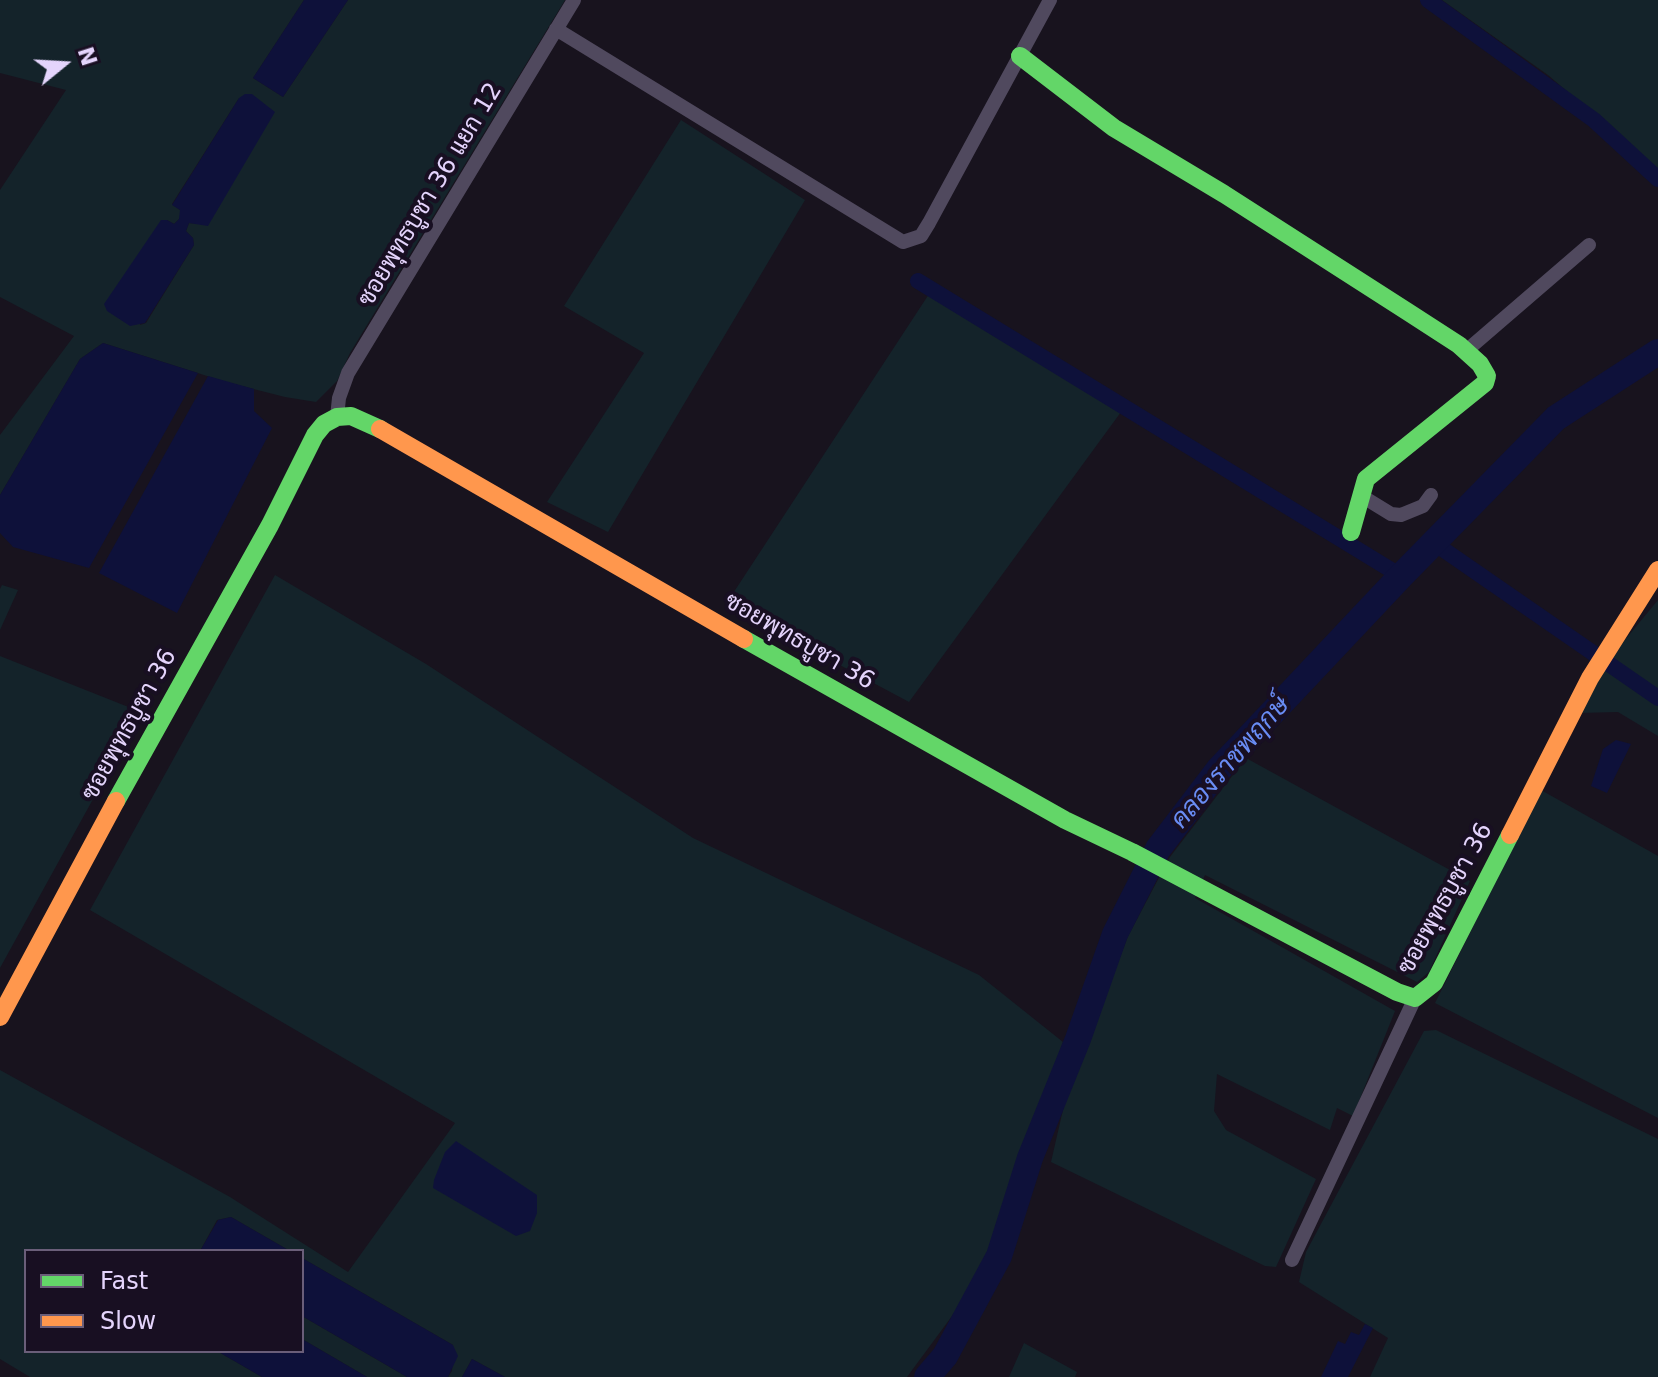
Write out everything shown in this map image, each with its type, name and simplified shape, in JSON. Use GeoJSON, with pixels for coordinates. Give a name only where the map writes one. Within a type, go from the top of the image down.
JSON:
{"type":"FeatureCollection","features":[{"type":"Feature","properties":{"kind":"street","name":"ซอยพุทธบูชา 36 แยก 12"},"geometry":{"type":"LineString","coordinates":[[337,417],[339,398],[348,373],[574,0]]}},
{"type":"Feature","properties":{"kind":"street"},"geometry":{"type":"LineString","coordinates":[[556,29],[903,242],[921,236],[929,223],[1050,0]]}},
{"type":"Feature","properties":{"kind":"street"},"geometry":{"type":"LineString","coordinates":[[1020,56],[1114,128],[1224,194],[1466,351],[1480,364],[1487,376],[1485,383],[1366,479],[1351,532]]}},
{"type":"Feature","properties":{"kind":"street"},"geometry":{"type":"LineString","coordinates":[[1466,351],[1589,245]]}},
{"type":"Feature","properties":{"kind":"street","name":"ซอยพุทธบูชา 36"},"geometry":{"type":"LineString","coordinates":[[0,1017],[178,686],[270,525],[315,435],[324,424],[337,417],[351,416],[387,432],[932,747],[1065,820],[1132,852],[1397,992],[1415,998],[1434,983],[1590,678],[1658,570]]}},
{"type":"Feature","properties":{"kind":"street"},"geometry":{"type":"LineString","coordinates":[[1360,495],[1391,514],[1401,515],[1423,506],[1431,495]]}},
{"type":"Feature","properties":{"kind":"street"},"geometry":{"type":"LineString","coordinates":[[1292,1260],[1415,998]]}},
{"type":"Feature","properties":{"kind":"shaded area"},"geometry":{"type":"Polygon","coordinates":[[[0,0],[304,0],[253,78],[283,97],[348,0],[565,0],[350,353],[337,381],[316,402],[226,382],[103,343],[80,359],[0,495],[0,435],[74,336],[0,297],[0,190],[66,90],[0,73],[0,0]],[[239,98],[172,204],[180,210],[180,218],[174,224],[167,220],[140,325],[146,323],[194,245],[193,238],[186,231],[189,223],[201,224],[239,98]]]}},
{"type":"Feature","properties":{"kind":"shaded area"},"geometry":{"type":"Polygon","coordinates":[[[304,0],[348,0],[283,97],[253,78],[304,0]]]}},
{"type":"Feature","properties":{"kind":"shaded area"},"geometry":{"type":"Polygon","coordinates":[[[1442,0],[1658,0],[1658,170],[1548,75],[1442,0]]]}},
{"type":"Feature","properties":{"kind":"shaded area"},"geometry":{"type":"Polygon","coordinates":[[[252,94],[275,112],[208,226],[189,223],[186,231],[193,238],[194,245],[145,323],[130,326],[107,311],[104,304],[161,220],[174,224],[179,219],[180,210],[172,205],[239,98],[252,94]]]}},
{"type":"Feature","properties":{"kind":"shaded area"},"geometry":{"type":"Polygon","coordinates":[[[681,120],[805,200],[608,532],[547,502],[644,353],[564,306],[681,120]]]}},
{"type":"Feature","properties":{"kind":"shaded area"},"geometry":{"type":"Polygon","coordinates":[[[931,291],[1121,412],[909,702],[726,604],[931,291]]]}},
{"type":"Feature","properties":{"kind":"shaded area"},"geometry":{"type":"Polygon","coordinates":[[[103,343],[198,373],[89,568],[13,547],[0,533],[0,495],[80,359],[103,343]]]}},
{"type":"Feature","properties":{"kind":"shaded area"},"geometry":{"type":"Polygon","coordinates":[[[208,376],[254,389],[254,411],[272,428],[177,613],[99,573],[208,376]]]}},
{"type":"Feature","properties":{"kind":"shaded area"},"geometry":{"type":"Polygon","coordinates":[[[275,575],[426,664],[693,838],[979,975],[1063,1042],[999,1226],[969,1293],[907,1377],[505,1377],[472,1359],[462,1377],[448,1377],[452,1371],[453,1345],[304,1259],[304,1249],[287,1249],[231,1217],[217,1220],[201,1249],[24,1249],[24,1353],[220,1353],[262,1377],[30,1377],[0,1359],[0,1070],[230,1197],[348,1272],[455,1123],[90,910],[275,575]]]}},
{"type":"Feature","properties":{"kind":"shaded area"},"geometry":{"type":"Polygon","coordinates":[[[2,585],[18,590],[0,630],[0,589],[2,585]]]}},
{"type":"Feature","properties":{"kind":"shaded area"},"geometry":{"type":"Polygon","coordinates":[[[1658,600],[1658,691],[1610,658],[1658,600]]]}},
{"type":"Feature","properties":{"kind":"shaded area"},"geometry":{"type":"Polygon","coordinates":[[[0,656],[141,712],[0,968],[0,656]]]}},
{"type":"Feature","properties":{"kind":"shaded area"},"geometry":{"type":"Polygon","coordinates":[[[1603,665],[1658,703],[1658,736],[1618,712],[1578,713],[1603,665]]]}},
{"type":"Feature","properties":{"kind":"shaded area"},"geometry":{"type":"Polygon","coordinates":[[[1616,740],[1631,744],[1607,793],[1591,786],[1603,749],[1616,740]]]}},
{"type":"Feature","properties":{"kind":"shaded area"},"geometry":{"type":"Polygon","coordinates":[[[1246,758],[1470,881],[1429,972],[1417,982],[1205,875],[1195,898],[1395,1011],[1353,1116],[1337,1108],[1330,1130],[1217,1074],[1214,1111],[1226,1130],[1316,1179],[1276,1267],[1265,1266],[1051,1162],[1065,1101],[1128,936],[1170,857],[1246,758]]]}},
{"type":"Feature","properties":{"kind":"shaded area"},"geometry":{"type":"Polygon","coordinates":[[[1541,790],[1658,856],[1658,1118],[1435,1003],[1541,790]]]}},
{"type":"Feature","properties":{"kind":"shaded area"},"geometry":{"type":"Polygon","coordinates":[[[1436,1030],[1658,1139],[1658,1377],[1370,1377],[1388,1338],[1299,1282],[1306,1252],[1424,1031],[1436,1030]]]}},
{"type":"Feature","properties":{"kind":"shaded area"},"geometry":{"type":"Polygon","coordinates":[[[456,1141],[537,1195],[537,1213],[530,1231],[516,1236],[433,1188],[445,1152],[456,1141]]]}},
{"type":"Feature","properties":{"kind":"shaded area"},"geometry":{"type":"Polygon","coordinates":[[[231,1217],[287,1249],[201,1249],[218,1220],[231,1217]]]}},
{"type":"Feature","properties":{"kind":"shaded area"},"geometry":{"type":"Polygon","coordinates":[[[304,1259],[453,1345],[458,1356],[448,1377],[407,1377],[304,1317],[304,1259]]]}},
{"type":"Feature","properties":{"kind":"shaded area"},"geometry":{"type":"Polygon","coordinates":[[[304,1317],[407,1377],[367,1377],[304,1340],[304,1317]]]}},
{"type":"Feature","properties":{"kind":"shaded area"},"geometry":{"type":"Polygon","coordinates":[[[1365,1324],[1373,1328],[1348,1377],[1321,1377],[1338,1341],[1345,1344],[1351,1332],[1359,1335],[1365,1324]]]}},
{"type":"Feature","properties":{"kind":"shaded area"},"geometry":{"type":"Polygon","coordinates":[[[304,1340],[367,1377],[262,1377],[220,1353],[304,1353],[304,1340]]]}},
{"type":"Feature","properties":{"kind":"shaded area"},"geometry":{"type":"Polygon","coordinates":[[[1024,1343],[1077,1372],[1075,1377],[1009,1377],[1024,1343]]]}},
{"type":"Feature","properties":{"kind":"shaded area"},"geometry":{"type":"Polygon","coordinates":[[[472,1359],[505,1377],[462,1377],[472,1359]]]}},
{"type":"Feature","properties":{"kind":"waterway"},"geometry":{"type":"LineString","coordinates":[[1428,0],[1594,120],[1658,179]]}},
{"type":"Feature","properties":{"kind":"waterway"},"geometry":{"type":"LineString","coordinates":[[918,281],[1401,576]]}},
{"type":"Feature","properties":{"kind":"waterway","name":"คลองราชพฤกษ์"},"geometry":{"type":"LineString","coordinates":[[927,1377],[945,1356],[999,1256],[1030,1158],[1078,1039],[1115,934],[1158,849],[1219,769],[1556,418],[1658,352]]}},
{"type":"Feature","properties":{"kind":"waterway"},"geometry":{"type":"LineString","coordinates":[[1434,543],[1658,698]]}},
{"type":"Feature","properties":{"kind":"traffic: fast"},"geometry":{"type":"LineString","coordinates":[[1020,56],[1114,128],[1224,194],[1408,312],[1459,345],[1480,364],[1487,376],[1485,383],[1366,479],[1351,532]]}},
{"type":"Feature","properties":{"kind":"traffic: fast"},"geometry":{"type":"LineString","coordinates":[[116,801],[270,525],[315,435],[324,424],[337,417],[351,416],[380,429]]}},
{"type":"Feature","properties":{"kind":"traffic: fast"},"geometry":{"type":"LineString","coordinates":[[744,639],[1065,820],[1132,852],[1397,992],[1415,998],[1434,983],[1510,835]]}},
{"type":"Feature","properties":{"kind":"traffic: slow"},"geometry":{"type":"LineString","coordinates":[[380,429],[744,639]]}},
{"type":"Feature","properties":{"kind":"traffic: slow"},"geometry":{"type":"LineString","coordinates":[[1510,835],[1590,678],[1658,570]]}},
{"type":"Feature","properties":{"kind":"traffic: slow"},"geometry":{"type":"LineString","coordinates":[[0,1017],[116,801]]}}]}
